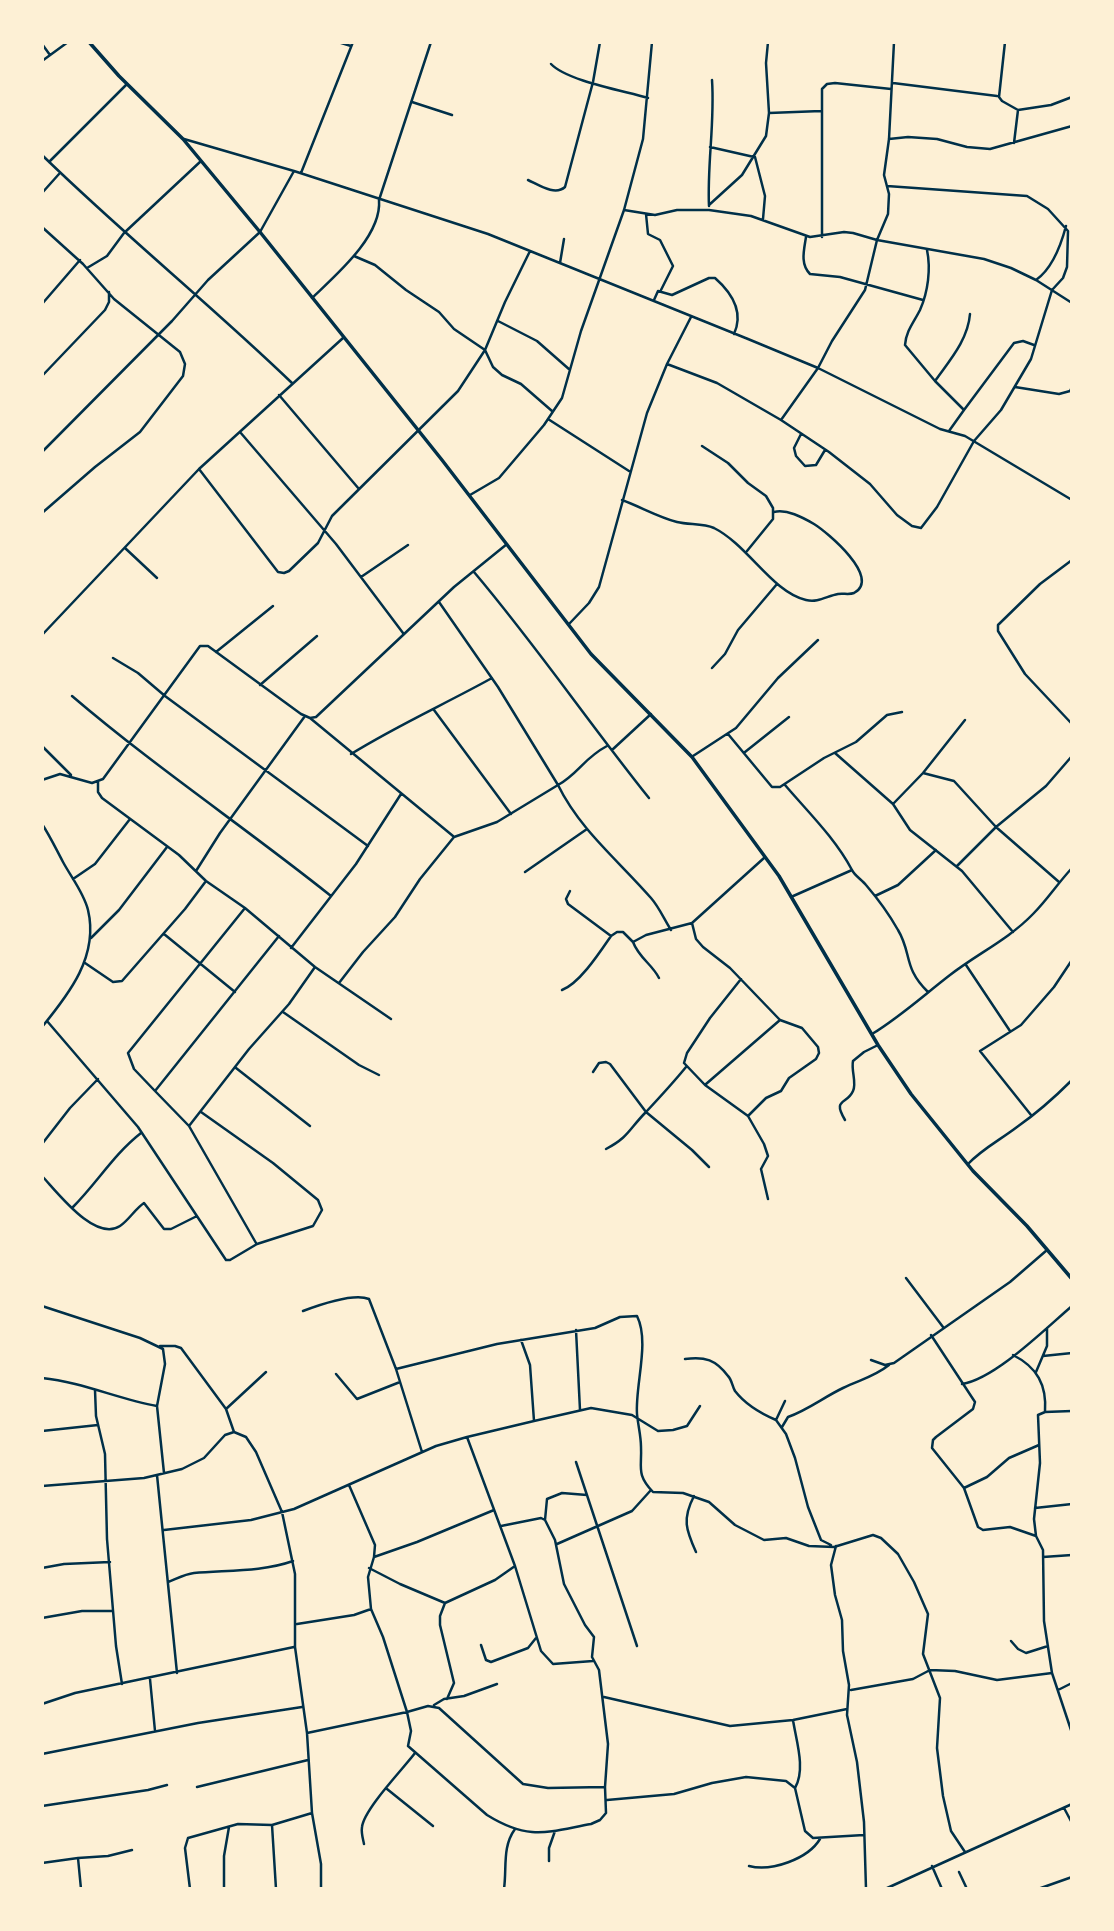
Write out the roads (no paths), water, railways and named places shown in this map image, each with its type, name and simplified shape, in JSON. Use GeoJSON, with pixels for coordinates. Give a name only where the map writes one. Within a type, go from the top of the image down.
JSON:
{"type":"FeatureCollection","features":[{"type":"Feature","properties":{"kind":"street"},"geometry":{"type":"LineString","coordinates":[[42,61],[68,42]]}},
{"type":"Feature","properties":{"kind":"street"},"geometry":{"type":"LineString","coordinates":[[90,42],[127,84],[183,139],[260,232],[470,495],[591,654],[692,757],[765,857],[877,1045],[911,1094],[968,1164],[1072,1279]]}},
{"type":"Feature","properties":{"kind":"street"},"geometry":{"type":"LineString","coordinates":[[301,173],[352,44],[338,42]]}},
{"type":"Feature","properties":{"kind":"street"},"geometry":{"type":"LineString","coordinates":[[312,299],[354,256],[376,221],[380,212],[379,200],[431,42]]}},
{"type":"Feature","properties":{"kind":"street"},"geometry":{"type":"LineString","coordinates":[[528,180],[554,191],[561,191],[565,187],[593,82],[600,42]]}},
{"type":"Feature","properties":{"kind":"street"},"geometry":{"type":"LineString","coordinates":[[470,495],[499,478],[562,398],[598,279],[624,210],[643,139],[652,42]]}},
{"type":"Feature","properties":{"kind":"street"},"geometry":{"type":"LineString","coordinates":[[709,208],[742,175],[766,136],[769,113],[766,63],[768,42]]}},
{"type":"Feature","properties":{"kind":"street"},"geometry":{"type":"LineString","coordinates":[[781,420],[818,368],[866,284],[877,240],[888,214],[889,194],[884,175],[889,139],[894,42]]}},
{"type":"Feature","properties":{"kind":"street"},"geometry":{"type":"LineString","coordinates":[[999,97],[1005,42]]}},
{"type":"Feature","properties":{"kind":"street"},"geometry":{"type":"LineString","coordinates":[[42,44],[50,55]]}},
{"type":"Feature","properties":{"kind":"street"},"geometry":{"type":"LineString","coordinates":[[551,64],[557,70],[648,98]]}},
{"type":"Feature","properties":{"kind":"street"},"geometry":{"type":"LineString","coordinates":[[709,208],[708,164],[714,104],[712,80]]}},
{"type":"Feature","properties":{"kind":"street"},"geometry":{"type":"LineString","coordinates":[[822,237],[822,89],[827,85],[842,83],[891,89]]}},
{"type":"Feature","properties":{"kind":"street"},"geometry":{"type":"LineString","coordinates":[[893,83],[999,97],[1018,110],[1051,105],[1072,97]]}},
{"type":"Feature","properties":{"kind":"street"},"geometry":{"type":"LineString","coordinates":[[49,162],[127,84]]}},
{"type":"Feature","properties":{"kind":"street"},"geometry":{"type":"LineString","coordinates":[[412,102],[452,115]]}},
{"type":"Feature","properties":{"kind":"street"},"geometry":{"type":"LineString","coordinates":[[1014,144],[1018,110]]}},
{"type":"Feature","properties":{"kind":"street"},"geometry":{"type":"LineString","coordinates":[[769,113],[822,111]]}},
{"type":"Feature","properties":{"kind":"street"},"geometry":{"type":"LineString","coordinates":[[889,139],[937,139],[967,147],[990,149],[1072,126]]}},
{"type":"Feature","properties":{"kind":"street"},"geometry":{"type":"LineString","coordinates":[[183,139],[301,173],[488,234],[560,263],[818,368],[876,399],[957,432],[1072,500]]}},
{"type":"Feature","properties":{"kind":"street"},"geometry":{"type":"LineString","coordinates":[[710,147],[755,157]]}},
{"type":"Feature","properties":{"kind":"street"},"geometry":{"type":"LineString","coordinates":[[42,155],[59,174],[196,293],[292,383]]}},
{"type":"Feature","properties":{"kind":"street"},"geometry":{"type":"LineString","coordinates":[[755,157],[765,196],[763,220]]}},
{"type":"Feature","properties":{"kind":"street"},"geometry":{"type":"LineString","coordinates":[[87,268],[107,256],[124,233],[201,161]]}},
{"type":"Feature","properties":{"kind":"street"},"geometry":{"type":"LineString","coordinates":[[42,452],[196,293],[260,232],[294,171]]}},
{"type":"Feature","properties":{"kind":"street"},"geometry":{"type":"LineString","coordinates":[[42,193],[59,174]]}},
{"type":"Feature","properties":{"kind":"street"},"geometry":{"type":"LineString","coordinates":[[667,364],[716,383],[781,420],[825,449],[876,490],[897,515],[912,526],[920,528],[937,507],[974,441],[1001,410],[1016,387],[1035,346],[1052,290],[1063,278],[1067,267],[1068,231],[1048,209],[1027,196],[887,186]]}},
{"type":"Feature","properties":{"kind":"street"},"geometry":{"type":"LineString","coordinates":[[624,210],[646,214],[709,208],[763,220],[806,237],[844,232],[997,262],[1036,280],[1072,303]]}},
{"type":"Feature","properties":{"kind":"street"},"geometry":{"type":"LineString","coordinates":[[646,214],[648,234],[660,240],[673,266],[653,301]]}},
{"type":"Feature","properties":{"kind":"street"},"geometry":{"type":"LineString","coordinates":[[1036,280],[1042,276],[1057,253],[1066,226]]}},
{"type":"Feature","properties":{"kind":"street"},"geometry":{"type":"LineString","coordinates":[[42,227],[79,260],[114,299],[159,334],[184,358],[185,369],[179,382],[140,432],[42,513]]}},
{"type":"Feature","properties":{"kind":"street"},"geometry":{"type":"LineString","coordinates":[[806,237],[804,261],[810,274],[840,277],[923,300]]}},
{"type":"Feature","properties":{"kind":"street"},"geometry":{"type":"LineString","coordinates":[[560,263],[564,239]]}},
{"type":"Feature","properties":{"kind":"street"},"geometry":{"type":"LineString","coordinates":[[927,249],[929,268],[923,300],[905,345],[964,410]]}},
{"type":"Feature","properties":{"kind":"street"},"geometry":{"type":"LineString","coordinates":[[200,469],[278,572],[289,571],[318,543],[332,516],[417,429],[450,401],[485,350],[530,251]]}},
{"type":"Feature","properties":{"kind":"street"},"geometry":{"type":"LineString","coordinates":[[354,256],[375,265],[439,312],[460,334],[485,350],[493,367],[502,375],[521,384],[553,412]]}},
{"type":"Feature","properties":{"kind":"street"},"geometry":{"type":"LineString","coordinates":[[42,304],[79,260]]}},
{"type":"Feature","properties":{"kind":"street"},"geometry":{"type":"LineString","coordinates":[[661,290],[672,295],[709,278],[717,279],[738,309],[739,320],[734,334]]}},
{"type":"Feature","properties":{"kind":"street"},"geometry":{"type":"LineString","coordinates":[[42,376],[105,310],[109,302],[109,292]]}},
{"type":"Feature","properties":{"kind":"street"},"geometry":{"type":"LineString","coordinates":[[935,381],[962,342],[970,314]]}},
{"type":"Feature","properties":{"kind":"street"},"geometry":{"type":"LineString","coordinates":[[569,624],[580,615],[598,587],[629,471],[650,406],[667,364],[691,317]]}},
{"type":"Feature","properties":{"kind":"street"},"geometry":{"type":"LineString","coordinates":[[498,320],[537,341],[570,370]]}},
{"type":"Feature","properties":{"kind":"street"},"geometry":{"type":"LineString","coordinates":[[42,635],[200,469],[345,336]]}},
{"type":"Feature","properties":{"kind":"street"},"geometry":{"type":"LineString","coordinates":[[949,431],[1014,343],[1023,341],[1035,346]]}},
{"type":"Feature","properties":{"kind":"street"},"geometry":{"type":"LineString","coordinates":[[1016,387],[1059,394],[1070,391],[1072,387]]}},
{"type":"Feature","properties":{"kind":"street"},"geometry":{"type":"LineString","coordinates":[[279,395],[359,489]]}},
{"type":"Feature","properties":{"kind":"street"},"geometry":{"type":"LineString","coordinates":[[548,419],[629,471]]}},
{"type":"Feature","properties":{"kind":"street"},"geometry":{"type":"LineString","coordinates":[[240,432],[323,529],[403,634]]}},
{"type":"Feature","properties":{"kind":"street"},"geometry":{"type":"LineString","coordinates":[[801,434],[794,448],[796,456],[805,466],[816,465],[825,449]]}},
{"type":"Feature","properties":{"kind":"street"},"geometry":{"type":"LineString","coordinates":[[702,446],[728,463],[766,496],[774,512],[773,519],[747,551]]}},
{"type":"Feature","properties":{"kind":"street"},"geometry":{"type":"LineString","coordinates":[[622,500],[679,522],[710,526],[747,551],[777,584],[810,601],[854,593],[861,585],[862,579],[849,555],[817,526],[782,511],[774,512]]}},
{"type":"Feature","properties":{"kind":"street"},"geometry":{"type":"LineString","coordinates":[[310,718],[322,712],[438,602],[507,544]]}},
{"type":"Feature","properties":{"kind":"street"},"geometry":{"type":"LineString","coordinates":[[361,577],[408,545]]}},
{"type":"Feature","properties":{"kind":"street"},"geometry":{"type":"LineString","coordinates":[[125,548],[157,578]]}},
{"type":"Feature","properties":{"kind":"street"},"geometry":{"type":"LineString","coordinates":[[1072,561],[1040,584],[998,625],[998,631],[1025,674],[1072,724]]}},
{"type":"Feature","properties":{"kind":"street"},"geometry":{"type":"LineString","coordinates":[[474,572],[514,619],[564,690],[649,798]]}},
{"type":"Feature","properties":{"kind":"street"},"geometry":{"type":"LineString","coordinates":[[712,668],[738,630],[777,584]]}},
{"type":"Feature","properties":{"kind":"street"},"geometry":{"type":"LineString","coordinates":[[438,602],[492,678],[573,811],[587,830],[653,900],[671,930]]}},
{"type":"Feature","properties":{"kind":"street"},"geometry":{"type":"LineString","coordinates":[[216,652],[274,606]]}},
{"type":"Feature","properties":{"kind":"street"},"geometry":{"type":"LineString","coordinates":[[260,685],[317,636]]}},
{"type":"Feature","properties":{"kind":"street"},"geometry":{"type":"LineString","coordinates":[[692,757],[736,729],[778,678],[818,640]]}},
{"type":"Feature","properties":{"kind":"street"},"geometry":{"type":"LineString","coordinates":[[391,1019],[315,967],[245,908],[206,881],[167,847],[102,799],[98,792],[98,782],[129,745],[200,646],[204,645],[310,718],[454,837]]}},
{"type":"Feature","properties":{"kind":"street"},"geometry":{"type":"LineString","coordinates":[[113,657],[368,846]]}},
{"type":"Feature","properties":{"kind":"street"},"geometry":{"type":"LineString","coordinates":[[351,754],[492,678]]}},
{"type":"Feature","properties":{"kind":"street"},"geometry":{"type":"LineString","coordinates":[[72,696],[129,745],[231,818],[331,896]]}},
{"type":"Feature","properties":{"kind":"street"},"geometry":{"type":"LineString","coordinates":[[434,710],[511,814]]}},
{"type":"Feature","properties":{"kind":"street"},"geometry":{"type":"LineString","coordinates":[[729,734],[772,787],[785,785],[856,742],[887,715],[902,712]]}},
{"type":"Feature","properties":{"kind":"street"},"geometry":{"type":"LineString","coordinates":[[612,750],[651,714]]}},
{"type":"Feature","properties":{"kind":"street"},"geometry":{"type":"LineString","coordinates":[[196,871],[265,769],[305,716]]}},
{"type":"Feature","properties":{"kind":"street"},"geometry":{"type":"LineString","coordinates":[[745,752],[789,717]]}},
{"type":"Feature","properties":{"kind":"street"},"geometry":{"type":"LineString","coordinates":[[892,804],[923,773],[965,720]]}},
{"type":"Feature","properties":{"kind":"street"},"geometry":{"type":"LineString","coordinates":[[42,746],[71,775]]}},
{"type":"Feature","properties":{"kind":"street"},"geometry":{"type":"LineString","coordinates":[[340,983],[363,952],[395,917],[420,878],[454,837],[485,827],[511,814],[571,777],[588,757],[608,746]]}},
{"type":"Feature","properties":{"kind":"street"},"geometry":{"type":"LineString","coordinates":[[835,753],[892,804],[910,830],[957,866],[1013,932]]}},
{"type":"Feature","properties":{"kind":"street"},"geometry":{"type":"LineString","coordinates":[[957,866],[996,827],[1046,786],[1072,756]]}},
{"type":"Feature","properties":{"kind":"street"},"geometry":{"type":"LineString","coordinates":[[923,773],[954,781],[996,827],[1059,883]]}},
{"type":"Feature","properties":{"kind":"street"},"geometry":{"type":"LineString","coordinates":[[42,780],[60,774],[92,783],[98,782]]}},
{"type":"Feature","properties":{"kind":"street"},"geometry":{"type":"LineString","coordinates":[[785,785],[875,896],[900,933],[913,973],[929,992]]}},
{"type":"Feature","properties":{"kind":"street"},"geometry":{"type":"LineString","coordinates":[[292,948],[368,846],[401,794]]}},
{"type":"Feature","properties":{"kind":"street"},"geometry":{"type":"LineString","coordinates":[[73,880],[95,864],[130,820]]}},
{"type":"Feature","properties":{"kind":"street"},"geometry":{"type":"LineString","coordinates":[[42,824],[88,908],[89,939],[85,963],[69,993],[42,1027]]}},
{"type":"Feature","properties":{"kind":"street"},"geometry":{"type":"LineString","coordinates":[[525,872],[587,830]]}},
{"type":"Feature","properties":{"kind":"street"},"geometry":{"type":"LineString","coordinates":[[89,939],[102,930],[119,910],[167,847]]}},
{"type":"Feature","properties":{"kind":"street"},"geometry":{"type":"LineString","coordinates":[[875,896],[898,885],[937,850]]}},
{"type":"Feature","properties":{"kind":"street"},"geometry":{"type":"LineString","coordinates":[[633,942],[646,935],[692,923],[765,857]]}},
{"type":"Feature","properties":{"kind":"street"},"geometry":{"type":"LineString","coordinates":[[872,1034],[891,1023],[929,992],[1013,932],[1034,914],[1072,868]]}},
{"type":"Feature","properties":{"kind":"street"},"geometry":{"type":"LineString","coordinates":[[790,897],[852,870]]}},
{"type":"Feature","properties":{"kind":"street"},"geometry":{"type":"LineString","coordinates":[[85,963],[105,978],[117,983],[122,981],[206,881]]}},
{"type":"Feature","properties":{"kind":"street"},"geometry":{"type":"LineString","coordinates":[[570,891],[566,899],[568,904],[611,936]]}},
{"type":"Feature","properties":{"kind":"street"},"geometry":{"type":"LineString","coordinates":[[245,908],[128,1053],[134,1069],[189,1126],[257,1244]]}},
{"type":"Feature","properties":{"kind":"street"},"geometry":{"type":"LineString","coordinates":[[692,923],[696,939],[703,947],[741,979],[780,1020],[803,1030],[818,1047],[818,1056],[786,1081],[781,1091],[766,1098],[747,1116]]}},
{"type":"Feature","properties":{"kind":"street"},"geometry":{"type":"LineString","coordinates":[[562,990],[582,974],[617,932],[623,932],[633,942],[640,957],[659,978]]}},
{"type":"Feature","properties":{"kind":"street"},"geometry":{"type":"LineString","coordinates":[[164,934],[235,992]]}},
{"type":"Feature","properties":{"kind":"street"},"geometry":{"type":"LineString","coordinates":[[155,1091],[279,936]]}},
{"type":"Feature","properties":{"kind":"street"},"geometry":{"type":"LineString","coordinates":[[1031,1115],[979,1051],[1021,1025],[1047,996],[1072,960]]}},
{"type":"Feature","properties":{"kind":"street"},"geometry":{"type":"LineString","coordinates":[[966,965],[1010,1031]]}},
{"type":"Feature","properties":{"kind":"street"},"geometry":{"type":"LineString","coordinates":[[189,1126],[283,1012],[315,967]]}},
{"type":"Feature","properties":{"kind":"street"},"geometry":{"type":"LineString","coordinates":[[741,979],[710,1018],[684,1059],[686,1067],[705,1085],[747,1116],[764,1144],[768,1156],[761,1171],[768,1199]]}},
{"type":"Feature","properties":{"kind":"street"},"geometry":{"type":"LineString","coordinates":[[283,1012],[379,1076]]}},
{"type":"Feature","properties":{"kind":"street"},"geometry":{"type":"LineString","coordinates":[[705,1085],[780,1020]]}},
{"type":"Feature","properties":{"kind":"street"},"geometry":{"type":"LineString","coordinates":[[47,1021],[142,1132],[226,1261],[257,1244],[313,1226],[321,1215],[318,1200],[273,1163],[201,1112]]}},
{"type":"Feature","properties":{"kind":"street"},"geometry":{"type":"LineString","coordinates":[[845,1120],[840,1106],[854,1089],[853,1061],[877,1045]]}},
{"type":"Feature","properties":{"kind":"street"},"geometry":{"type":"LineString","coordinates":[[593,1072],[599,1063],[610,1064],[646,1112],[683,1141],[709,1167]]}},
{"type":"Feature","properties":{"kind":"street"},"geometry":{"type":"LineString","coordinates":[[606,1149],[627,1136],[686,1067]]}},
{"type":"Feature","properties":{"kind":"street"},"geometry":{"type":"LineString","coordinates":[[236,1068],[310,1126]]}},
{"type":"Feature","properties":{"kind":"street"},"geometry":{"type":"LineString","coordinates":[[42,1144],[70,1108],[98,1079]]}},
{"type":"Feature","properties":{"kind":"street"},"geometry":{"type":"LineString","coordinates":[[968,1164],[985,1147],[1019,1126],[1054,1098],[1072,1080]]}},
{"type":"Feature","properties":{"kind":"street"},"geometry":{"type":"LineString","coordinates":[[73,1207],[106,1166],[142,1132]]}},
{"type":"Feature","properties":{"kind":"street"},"geometry":{"type":"LineString","coordinates":[[42,1176],[94,1227],[100,1229],[117,1228],[144,1203],[167,1230],[198,1215]]}},
{"type":"Feature","properties":{"kind":"street"},"geometry":{"type":"LineString","coordinates":[[782,1429],[788,1417],[802,1412],[844,1387],[873,1377],[1010,1282],[1047,1250]]}},
{"type":"Feature","properties":{"kind":"street"},"geometry":{"type":"LineString","coordinates":[[906,1278],[943,1328]]}},
{"type":"Feature","properties":{"kind":"street"},"geometry":{"type":"LineString","coordinates":[[303,1311],[366,1297],[372,1304],[422,1452]]}},
{"type":"Feature","properties":{"kind":"street"},"geometry":{"type":"LineString","coordinates":[[42,1306],[160,1346],[181,1348],[226,1409],[234,1432]]}},
{"type":"Feature","properties":{"kind":"street"},"geometry":{"type":"LineString","coordinates":[[962,1384],[975,1381],[1013,1355],[1072,1306]]}},
{"type":"Feature","properties":{"kind":"street"},"geometry":{"type":"LineString","coordinates":[[396,1369],[521,1340],[595,1328],[620,1317],[637,1316],[641,1328],[639,1469],[641,1477],[651,1490],[655,1493],[671,1492],[694,1496],[715,1506],[735,1525],[764,1540],[786,1538],[808,1546],[835,1547],[873,1535],[881,1538],[898,1554],[928,1614],[923,1654],[940,1698],[937,1748],[943,1796],[951,1831],[965,1852]]}},
{"type":"Feature","properties":{"kind":"street"},"geometry":{"type":"LineString","coordinates":[[1037,1372],[1047,1346],[1047,1327]]}},
{"type":"Feature","properties":{"kind":"street"},"geometry":{"type":"LineString","coordinates":[[576,1330],[580,1410]]}},
{"type":"Feature","properties":{"kind":"street"},"geometry":{"type":"LineString","coordinates":[[932,1335],[975,1402],[974,1407],[936,1437],[932,1444],[964,1488],[975,1522],[980,1529],[1010,1527],[1037,1536]]}},
{"type":"Feature","properties":{"kind":"street"},"geometry":{"type":"LineString","coordinates":[[521,1340],[530,1365],[534,1421]]}},
{"type":"Feature","properties":{"kind":"street"},"geometry":{"type":"LineString","coordinates":[[160,1346],[165,1355],[165,1364],[157,1406],[164,1473]]}},
{"type":"Feature","properties":{"kind":"street"},"geometry":{"type":"LineString","coordinates":[[1043,1356],[1072,1353]]}},
{"type":"Feature","properties":{"kind":"street"},"geometry":{"type":"LineString","coordinates":[[1013,1355],[1024,1360],[1037,1372],[1045,1397],[1045,1412]]}},
{"type":"Feature","properties":{"kind":"street"},"geometry":{"type":"LineString","coordinates":[[685,1359],[702,1357],[714,1361],[730,1377],[735,1390],[742,1397],[758,1411],[776,1420],[795,1458],[808,1507],[821,1540],[835,1547]]}},
{"type":"Feature","properties":{"kind":"street"},"geometry":{"type":"LineString","coordinates":[[871,1360],[888,1365]]}},
{"type":"Feature","properties":{"kind":"street"},"geometry":{"type":"LineString","coordinates":[[226,1409],[266,1372]]}},
{"type":"Feature","properties":{"kind":"street"},"geometry":{"type":"LineString","coordinates":[[336,1374],[357,1399],[400,1382]]}},
{"type":"Feature","properties":{"kind":"street"},"geometry":{"type":"LineString","coordinates":[[42,1378],[73,1382],[124,1399],[157,1406]]}},
{"type":"Feature","properties":{"kind":"street"},"geometry":{"type":"LineString","coordinates":[[96,1390],[96,1416],[105,1454],[113,1611],[122,1684]]}},
{"type":"Feature","properties":{"kind":"street"},"geometry":{"type":"LineString","coordinates":[[776,1420],[785,1401]]}},
{"type":"Feature","properties":{"kind":"street"},"geometry":{"type":"LineString","coordinates":[[163,1530],[251,1520],[282,1512],[318,1500],[422,1452],[467,1437],[586,1408],[638,1418],[658,1431],[687,1426],[700,1406]]}},
{"type":"Feature","properties":{"kind":"street"},"geometry":{"type":"LineString","coordinates":[[1072,1411],[1045,1412],[1038,1415],[1040,1463],[1034,1519],[1043,1556],[1042,1605],[1052,1673],[1072,1733]]}},
{"type":"Feature","properties":{"kind":"street"},"geometry":{"type":"LineString","coordinates":[[42,1431],[98,1425]]}},
{"type":"Feature","properties":{"kind":"street"},"geometry":{"type":"LineString","coordinates":[[42,1486],[157,1475],[182,1469],[204,1458],[225,1435],[234,1432],[246,1437],[256,1452],[282,1512],[293,1561],[297,1624],[295,1647],[307,1733],[312,1813],[320,1857],[321,1889]]}},
{"type":"Feature","properties":{"kind":"street"},"geometry":{"type":"LineString","coordinates":[[467,1437],[514,1566],[541,1651],[553,1664],[593,1661]]}},
{"type":"Feature","properties":{"kind":"street"},"geometry":{"type":"LineString","coordinates":[[964,1488],[987,1477],[1009,1458],[1039,1445]]}},
{"type":"Feature","properties":{"kind":"street"},"geometry":{"type":"LineString","coordinates":[[576,1462],[637,1646]]}},
{"type":"Feature","properties":{"kind":"street"},"geometry":{"type":"LineString","coordinates":[[157,1475],[177,1673]]}},
{"type":"Feature","properties":{"kind":"street"},"geometry":{"type":"LineString","coordinates":[[349,1485],[373,1537],[374,1557],[368,1577],[371,1609],[407,1712],[411,1731],[408,1746],[487,1815],[528,1833],[555,1831],[600,1820],[607,1813],[605,1787],[608,1744],[604,1697],[599,1670],[593,1661],[594,1637],[564,1584],[557,1545],[545,1520],[547,1499],[562,1493],[587,1495]]}},
{"type":"Feature","properties":{"kind":"street"},"geometry":{"type":"LineString","coordinates":[[557,1545],[632,1511],[651,1490]]}},
{"type":"Feature","properties":{"kind":"street"},"geometry":{"type":"LineString","coordinates":[[694,1496],[687,1509],[686,1524],[696,1552]]}},
{"type":"Feature","properties":{"kind":"street"},"geometry":{"type":"LineString","coordinates":[[1035,1508],[1072,1504]]}},
{"type":"Feature","properties":{"kind":"street"},"geometry":{"type":"LineString","coordinates":[[374,1557],[494,1510]]}},
{"type":"Feature","properties":{"kind":"street"},"geometry":{"type":"LineString","coordinates":[[500,1526],[541,1518],[545,1520]]}},
{"type":"Feature","properties":{"kind":"street"},"geometry":{"type":"LineString","coordinates":[[835,1547],[831,1565],[842,1620],[849,1690],[847,1709],[858,1762],[866,1889]]}},
{"type":"Feature","properties":{"kind":"street"},"geometry":{"type":"LineString","coordinates":[[1043,1556],[1072,1555]]}},
{"type":"Feature","properties":{"kind":"street"},"geometry":{"type":"LineString","coordinates":[[168,1582],[192,1573],[215,1574],[293,1561]]}},
{"type":"Feature","properties":{"kind":"street"},"geometry":{"type":"LineString","coordinates":[[42,1568],[64,1564],[110,1563]]}},
{"type":"Feature","properties":{"kind":"street"},"geometry":{"type":"LineString","coordinates":[[447,1699],[454,1683],[440,1625],[440,1616],[446,1603],[495,1580],[514,1566]]}},
{"type":"Feature","properties":{"kind":"street"},"geometry":{"type":"LineString","coordinates":[[369,1567],[400,1584],[446,1603]]}},
{"type":"Feature","properties":{"kind":"street"},"geometry":{"type":"LineString","coordinates":[[297,1624],[354,1615],[371,1609]]}},
{"type":"Feature","properties":{"kind":"street"},"geometry":{"type":"LineString","coordinates":[[42,1618],[82,1611],[113,1611]]}},
{"type":"Feature","properties":{"kind":"street"},"geometry":{"type":"LineString","coordinates":[[481,1645],[486,1660],[491,1662],[528,1648],[537,1636]]}},
{"type":"Feature","properties":{"kind":"street"},"geometry":{"type":"LineString","coordinates":[[1011,1641],[1026,1653],[1048,1646]]}},
{"type":"Feature","properties":{"kind":"street"},"geometry":{"type":"LineString","coordinates":[[42,1704],[75,1693],[295,1647]]}},
{"type":"Feature","properties":{"kind":"street"},"geometry":{"type":"LineString","coordinates":[[849,1690],[912,1679],[930,1670],[955,1671],[997,1681],[1052,1673]]}},
{"type":"Feature","properties":{"kind":"street"},"geometry":{"type":"LineString","coordinates":[[149,1679],[155,1731]]}},
{"type":"Feature","properties":{"kind":"street"},"geometry":{"type":"LineString","coordinates":[[1058,1690],[1072,1683]]}},
{"type":"Feature","properties":{"kind":"street"},"geometry":{"type":"LineString","coordinates":[[307,1733],[432,1706],[497,1685]]}},
{"type":"Feature","properties":{"kind":"street"},"geometry":{"type":"LineString","coordinates":[[604,1697],[730,1726],[793,1720],[847,1709]]}},
{"type":"Feature","properties":{"kind":"street"},"geometry":{"type":"LineString","coordinates":[[432,1706],[449,1716],[523,1784],[548,1788],[605,1787]]}},
{"type":"Feature","properties":{"kind":"street"},"geometry":{"type":"LineString","coordinates":[[42,1754],[155,1731],[302,1707]]}},
{"type":"Feature","properties":{"kind":"street"},"geometry":{"type":"LineString","coordinates":[[793,1720],[799,1766],[795,1788],[805,1831],[813,1838],[821,1839],[864,1835]]}},
{"type":"Feature","properties":{"kind":"street"},"geometry":{"type":"LineString","coordinates":[[364,1844],[361,1830],[363,1822],[415,1753]]}},
{"type":"Feature","properties":{"kind":"street"},"geometry":{"type":"LineString","coordinates":[[197,1787],[308,1760]]}},
{"type":"Feature","properties":{"kind":"street"},"geometry":{"type":"LineString","coordinates":[[607,1800],[674,1794],[746,1777],[786,1781],[795,1788]]}},
{"type":"Feature","properties":{"kind":"street"},"geometry":{"type":"LineString","coordinates":[[42,1806],[167,1785]]}},
{"type":"Feature","properties":{"kind":"street"},"geometry":{"type":"LineString","coordinates":[[387,1788],[433,1826]]}},
{"type":"Feature","properties":{"kind":"street"},"geometry":{"type":"LineString","coordinates":[[885,1889],[1072,1804]]}},
{"type":"Feature","properties":{"kind":"street"},"geometry":{"type":"LineString","coordinates":[[1064,1808],[1072,1823]]}},
{"type":"Feature","properties":{"kind":"street"},"geometry":{"type":"LineString","coordinates":[[190,1889],[185,1848],[188,1838],[248,1823],[272,1825],[312,1813]]}},
{"type":"Feature","properties":{"kind":"street"},"geometry":{"type":"LineString","coordinates":[[272,1825],[276,1889]]}},
{"type":"Feature","properties":{"kind":"street"},"geometry":{"type":"LineString","coordinates":[[224,1889],[224,1856],[229,1827]]}},
{"type":"Feature","properties":{"kind":"street"},"geometry":{"type":"LineString","coordinates":[[504,1889],[507,1840],[515,1829]]}},
{"type":"Feature","properties":{"kind":"street"},"geometry":{"type":"LineString","coordinates":[[549,1861],[549,1848],[555,1831]]}},
{"type":"Feature","properties":{"kind":"street"},"geometry":{"type":"LineString","coordinates":[[748,1866],[762,1868],[787,1861],[821,1839]]}},
{"type":"Feature","properties":{"kind":"street"},"geometry":{"type":"LineString","coordinates":[[42,1863],[108,1856],[132,1850]]}},
{"type":"Feature","properties":{"kind":"street"},"geometry":{"type":"LineString","coordinates":[[78,1858],[81,1889]]}},
{"type":"Feature","properties":{"kind":"street"},"geometry":{"type":"LineString","coordinates":[[932,1866],[942,1889]]}},
{"type":"Feature","properties":{"kind":"street"},"geometry":{"type":"LineString","coordinates":[[959,1872],[967,1889]]}},
{"type":"Feature","properties":{"kind":"street"},"geometry":{"type":"LineString","coordinates":[[1038,1889],[1072,1877]]}}]}
